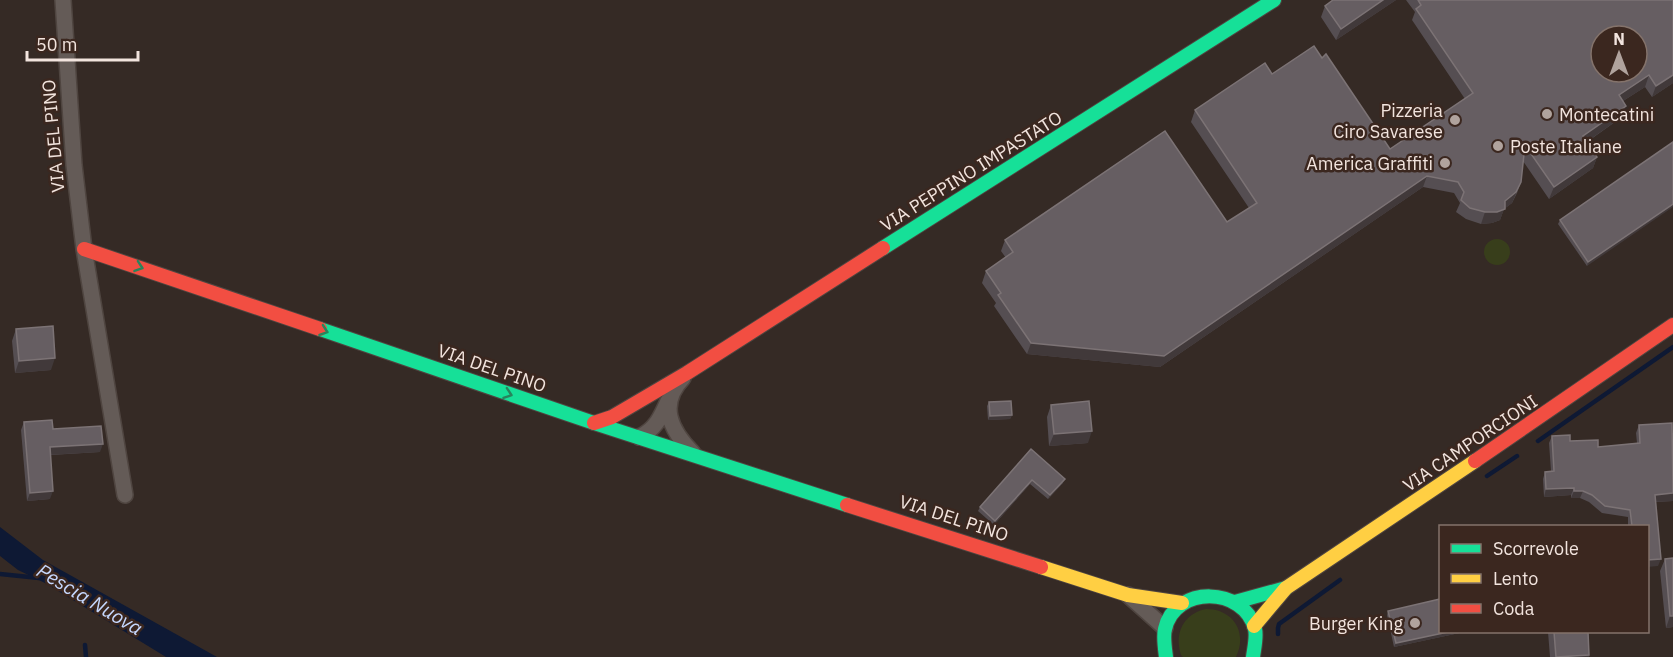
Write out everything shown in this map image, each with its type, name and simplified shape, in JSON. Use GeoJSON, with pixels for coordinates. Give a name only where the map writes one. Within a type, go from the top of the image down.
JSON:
{"type":"FeatureCollection","features":[{"type":"Feature","properties":{"kind":"street","name":"VIA DEL PINO"},"geometry":{"type":"LineString","coordinates":[[63,0],[74,165],[84,249],[637,437],[1128,595],[1182,603]]}},
{"type":"Feature","properties":{"kind":"street","name":"VIA PEPPINO IMPASTATO"},"geometry":{"type":"LineString","coordinates":[[594,423],[612,417],[687,374],[1274,0]]}},
{"type":"Feature","properties":{"kind":"street"},"geometry":{"type":"LineString","coordinates":[[84,249],[125,495]]}},
{"type":"Feature","properties":{"kind":"street","name":"VIA CAMPORCIONI"},"geometry":{"type":"LineString","coordinates":[[1286,588],[1673,326]]}},
{"type":"Feature","properties":{"kind":"street"},"geometry":{"type":"LineString","coordinates":[[634,405],[630,422],[637,437],[648,433],[657,424],[678,384],[687,374]]}},
{"type":"Feature","properties":{"kind":"street"},"geometry":{"type":"LineString","coordinates":[[671,396],[670,411],[673,426],[681,441],[695,455]]}},
{"type":"Feature","properties":{"kind":"street"},"geometry":{"type":"LineString","coordinates":[[1235,602],[1286,588]]}},
{"type":"Feature","properties":{"kind":"street"},"geometry":{"type":"LineString","coordinates":[[1254,626],[1286,588]]}},
{"type":"Feature","properties":{"kind":"street"},"geometry":{"type":"LineString","coordinates":[[1166,657],[1163,642],[1169,618],[1182,603],[1208,594],[1227,597],[1247,612],[1254,626],[1256,641],[1253,657]]}},
{"type":"Feature","properties":{"kind":"street","name":"VIA DEL PINO"},"geometry":{"type":"LineString","coordinates":[[1128,595],[1165,628]]}},
{"type":"Feature","properties":{"kind":"green space"},"geometry":{"type":"Polygon","coordinates":[[[1497,239],[1506,243],[1510,252],[1506,261],[1497,265],[1488,261],[1484,252],[1488,243],[1497,239]]]}},
{"type":"Feature","properties":{"kind":"green space"},"geometry":{"type":"Polygon","coordinates":[[[1206,609],[1224,613],[1236,624],[1240,639],[1236,657],[1183,657],[1181,655],[1179,640],[1182,626],[1191,615],[1206,609]]]}},
{"type":"Feature","properties":{"kind":"water","name":"Pescia Nuova"},"geometry":{"type":"Polygon","coordinates":[[[0,527],[43,560],[217,657],[166,657],[45,583],[18,570],[0,556],[0,527]]]}},
{"type":"Feature","properties":{"kind":"building"},"geometry":{"type":"Polygon","coordinates":[[[1333,0],[1383,0],[1341,29],[1325,6],[1333,0]]]}},
{"type":"Feature","properties":{"kind":"building"},"geometry":{"type":"Polygon","coordinates":[[[1418,0],[1673,0],[1673,75],[1656,86],[1649,75],[1649,24],[1589,24],[1589,84],[1636,84],[1619,95],[1626,106],[1583,136],[1597,157],[1554,187],[1525,145],[1521,182],[1516,192],[1505,201],[1505,209],[1497,212],[1470,208],[1461,200],[1464,192],[1458,182],[1427,176],[1164,356],[1031,343],[998,295],[1001,293],[986,271],[1013,252],[1005,240],[1165,131],[1227,222],[1257,203],[1195,110],[1265,63],[1272,74],[1314,46],[1322,58],[1326,54],[1390,149],[1473,93],[1416,9],[1421,5],[1418,0]]]}},
{"type":"Feature","properties":{"kind":"building"},"geometry":{"type":"Polygon","coordinates":[[[1673,142],[1673,204],[1588,262],[1560,220],[1673,142]]]}},
{"type":"Feature","properties":{"kind":"building"},"geometry":{"type":"Polygon","coordinates":[[[53,326],[55,358],[19,361],[16,329],[53,326]]]}},
{"type":"Feature","properties":{"kind":"building"},"geometry":{"type":"Polygon","coordinates":[[[1011,401],[1012,415],[990,416],[989,402],[1011,401]]]}},
{"type":"Feature","properties":{"kind":"building"},"geometry":{"type":"Polygon","coordinates":[[[1089,401],[1092,431],[1054,434],[1051,405],[1089,401]]]}},
{"type":"Feature","properties":{"kind":"building"},"geometry":{"type":"Polygon","coordinates":[[[52,420],[53,429],[101,426],[103,444],[50,447],[53,491],[30,493],[24,422],[52,420]]]}},
{"type":"Feature","properties":{"kind":"building"},"geometry":{"type":"Polygon","coordinates":[[[1672,423],[1673,493],[1655,495],[1661,559],[1649,560],[1649,525],[1632,525],[1630,510],[1605,506],[1592,495],[1583,491],[1574,491],[1574,488],[1546,489],[1545,472],[1554,471],[1552,436],[1570,435],[1570,441],[1598,440],[1598,447],[1640,443],[1639,425],[1672,423]]]}},
{"type":"Feature","properties":{"kind":"building"},"geometry":{"type":"Polygon","coordinates":[[[1031,449],[1065,479],[1050,495],[1032,480],[995,521],[980,507],[1031,449]]]}},
{"type":"Feature","properties":{"kind":"building"},"geometry":{"type":"Polygon","coordinates":[[[1673,558],[1673,616],[1670,616],[1665,559],[1673,558]]]}},
{"type":"Feature","properties":{"kind":"building","name":"Burger King"},"geometry":{"type":"Polygon","coordinates":[[[1439,599],[1439,633],[1443,633],[1396,643],[1388,611],[1439,599]]]}},
{"type":"Feature","properties":{"kind":"building"},"geometry":{"type":"Polygon","coordinates":[[[1554,633],[1588,633],[1589,655],[1556,657],[1554,633]]]}},
{"type":"Feature","properties":{"kind":"waterway"},"geometry":{"type":"LineString","coordinates":[[1538,441],[1673,347]]}},
{"type":"Feature","properties":{"kind":"waterway"},"geometry":{"type":"LineString","coordinates":[[1487,476],[1517,456]]}},
{"type":"Feature","properties":{"kind":"waterway","name":"Pescia Nuova"},"geometry":{"type":"LineString","coordinates":[[0,574],[39,578]]}},
{"type":"Feature","properties":{"kind":"waterway"},"geometry":{"type":"LineString","coordinates":[[1278,634],[1279,624],[1340,580]]}},
{"type":"Feature","properties":{"kind":"waterway"},"geometry":{"type":"LineString","coordinates":[[85,645],[86,657]]}},
{"type":"Feature","properties":{"kind":"traffic: fast"},"geometry":{"type":"LineString","coordinates":[[883,248],[1274,0]]}},
{"type":"Feature","properties":{"kind":"traffic: fast"},"geometry":{"type":"LineString","coordinates":[[320,329],[594,423],[847,505]]}},
{"type":"Feature","properties":{"kind":"traffic: fast"},"geometry":{"type":"LineString","coordinates":[[1235,602],[1286,588]]}},
{"type":"Feature","properties":{"kind":"traffic: fast"},"geometry":{"type":"LineString","coordinates":[[1166,657],[1164,632],[1171,615],[1182,604],[1195,598],[1210,596],[1238,605],[1248,615],[1256,632],[1253,657]]}},
{"type":"Feature","properties":{"kind":"traffic: slow"},"geometry":{"type":"LineString","coordinates":[[1254,626],[1286,588],[1475,461]]}},
{"type":"Feature","properties":{"kind":"traffic: slow"},"geometry":{"type":"LineString","coordinates":[[1041,567],[1128,595],[1182,603]]}},
{"type":"Feature","properties":{"kind":"traffic: jam"},"geometry":{"type":"LineString","coordinates":[[594,423],[612,417],[687,373],[883,248]]}},
{"type":"Feature","properties":{"kind":"traffic: jam"},"geometry":{"type":"LineString","coordinates":[[84,249],[320,329]]}},
{"type":"Feature","properties":{"kind":"traffic: jam"},"geometry":{"type":"LineString","coordinates":[[1475,461],[1673,325]]}},
{"type":"Feature","properties":{"kind":"traffic: jam"},"geometry":{"type":"LineString","coordinates":[[847,505],[1041,567]]}},
{"type":"Feature","properties":{"kind":"place","name":"Montecatini"},"geometry":{"type":"Point","coordinates":[1547,114]}},
{"type":"Feature","properties":{"kind":"place","name":"Pizzeria Ciro Savarese"},"geometry":{"type":"Point","coordinates":[1455,120]}},
{"type":"Feature","properties":{"kind":"place","name":"Poste Italiane"},"geometry":{"type":"Point","coordinates":[1498,146]}},
{"type":"Feature","properties":{"kind":"place","name":"America Graffiti"},"geometry":{"type":"Point","coordinates":[1445,163]}},
{"type":"Feature","properties":{"kind":"place","name":"Burger King"},"geometry":{"type":"Point","coordinates":[1415,623]}}]}
